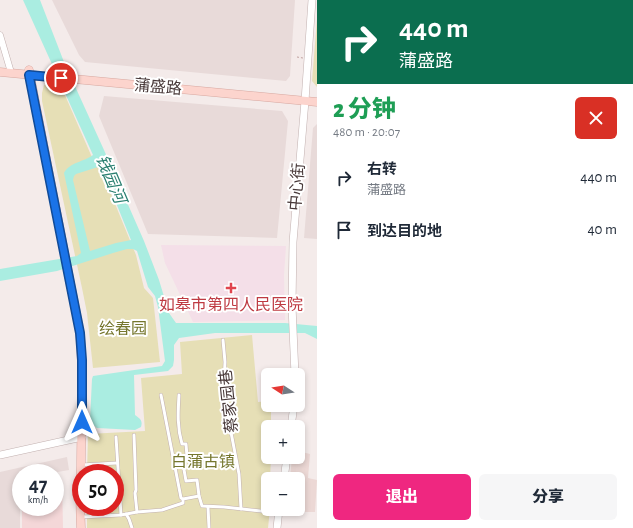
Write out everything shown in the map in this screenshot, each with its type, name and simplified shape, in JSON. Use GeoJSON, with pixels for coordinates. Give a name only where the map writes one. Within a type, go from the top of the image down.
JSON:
{"type":"FeatureCollection","features":[{"type":"Feature","properties":{"kind":"main road","name":"蒲盛路"},"geometry":{"type":"LineString","coordinates":[[0,68],[29,73]]}},
{"type":"Feature","properties":{"kind":"main road","name":"蒲盛路"},"geometry":{"type":"LineString","coordinates":[[0,72],[46,74],[305,99],[317,102]]}},
{"type":"Feature","properties":{"kind":"main road"},"geometry":{"type":"LineString","coordinates":[[29,73],[80,333],[82,360],[81,464]]}},
{"type":"Feature","properties":{"kind":"main road","name":"蒲盛路"},"geometry":{"type":"LineString","coordinates":[[305,99],[317,97]]}},
{"type":"Feature","properties":{"kind":"main road"},"geometry":{"type":"LineString","coordinates":[[80,517],[81,528]]}},
{"type":"Feature","properties":{"kind":"street","name":"中心街"},"geometry":{"type":"LineString","coordinates":[[295,368],[292,280],[293,242],[312,0]]}},
{"type":"Feature","properties":{"kind":"street"},"geometry":{"type":"LineString","coordinates":[[0,35],[10,69]]}},
{"type":"Feature","properties":{"kind":"street"},"geometry":{"type":"LineString","coordinates":[[0,455],[82,438]]}},
{"type":"Feature","properties":{"kind":"street"},"geometry":{"type":"LineString","coordinates":[[277,528],[278,516]]}},
{"type":"Feature","properties":{"kind":"lane","name":"蔡家园巷"},"geometry":{"type":"LineString","coordinates":[[223,340],[226,406],[239,474],[241,509]]}},
{"type":"Feature","properties":{"kind":"lane"},"geometry":{"type":"LineString","coordinates":[[179,394],[179,432],[182,444],[186,444],[187,457],[183,464],[186,481],[197,480],[202,506],[261,510]]}},
{"type":"Feature","properties":{"kind":"lane"},"geometry":{"type":"LineString","coordinates":[[132,528],[126,514],[162,510],[183,504],[161,395]]}},
{"type":"Feature","properties":{"kind":"lane"},"geometry":{"type":"LineString","coordinates":[[134,435],[135,493],[137,512]]}},
{"type":"Feature","properties":{"kind":"lane"},"geometry":{"type":"LineString","coordinates":[[99,464],[117,463],[116,437]]}},
{"type":"Feature","properties":{"kind":"lane"},"geometry":{"type":"LineString","coordinates":[[183,499],[199,496]]}},
{"type":"Feature","properties":{"kind":"lane"},"geometry":{"type":"LineString","coordinates":[[208,507],[210,528]]}},
{"type":"Feature","properties":{"kind":"lane"},"geometry":{"type":"LineString","coordinates":[[80,517],[120,516]]}},
{"type":"Feature","properties":{"kind":"shaded area"},"geometry":{"type":"Polygon","coordinates":[[[52,0],[295,0],[290,76],[286,81],[85,62],[79,55],[52,0]]]}},
{"type":"Feature","properties":{"kind":"shaded area"},"geometry":{"type":"Polygon","coordinates":[[[104,96],[282,111],[288,121],[277,238],[148,234],[99,116],[104,96]]]}},
{"type":"Feature","properties":{"kind":"shaded area"},"geometry":{"type":"Polygon","coordinates":[[[317,124],[317,239],[304,238],[313,128],[317,124]]]}},
{"type":"Feature","properties":{"kind":"shaded area","name":"如皋市第四人民医院"},"geometry":{"type":"Polygon","coordinates":[[[161,245],[286,246],[284,275],[285,320],[193,322],[165,263],[161,245]]]}},
{"type":"Feature","properties":{"kind":"shaded area"},"geometry":{"type":"Polygon","coordinates":[[[305,453],[310,454],[308,478],[317,480],[315,512],[305,512],[305,472],[291,472],[291,464],[305,464],[305,453]]]}},
{"type":"Feature","properties":{"kind":"shaded area"},"geometry":{"type":"Polygon","coordinates":[[[67,457],[69,470],[64,471],[64,464],[36,464],[67,457]]]}},
{"type":"Feature","properties":{"kind":"shaded area"},"geometry":{"type":"Polygon","coordinates":[[[12,469],[12,516],[20,516],[20,528],[0,528],[0,472],[12,469]]]}},
{"type":"Feature","properties":{"kind":"shaded area"},"geometry":{"type":"Polygon","coordinates":[[[22,516],[63,516],[63,528],[22,528],[22,516]]]}},
{"type":"Feature","properties":{"kind":"green space"},"geometry":{"type":"Polygon","coordinates":[[[317,19],[317,87],[312,81],[317,19]]]}},
{"type":"Feature","properties":{"kind":"green space","name":"绘春园"},"geometry":{"type":"Polygon","coordinates":[[[50,83],[61,86],[91,155],[102,172],[136,255],[144,288],[153,298],[160,362],[93,368],[87,313],[42,101],[44,85],[50,83]]]}},
{"type":"Feature","properties":{"kind":"green space","name":"白蒲古镇"},"geometry":{"type":"Polygon","coordinates":[[[252,335],[258,402],[261,402],[261,412],[271,412],[271,420],[261,420],[261,464],[271,464],[270,472],[261,472],[261,516],[269,516],[268,528],[87,528],[87,516],[124,516],[124,464],[87,464],[88,434],[145,431],[141,378],[182,374],[180,342],[252,335]]]}},
{"type":"Feature","properties":{"kind":"water","name":"钱园河"},"geometry":{"type":"Polygon","coordinates":[[[23,0],[40,0],[64,62],[144,241],[159,280],[169,313],[176,323],[285,323],[317,326],[317,339],[305,333],[215,333],[179,338],[174,345],[173,366],[168,371],[134,375],[135,415],[141,421],[141,427],[135,430],[97,428],[91,423],[90,420],[93,376],[162,366],[165,361],[158,307],[155,296],[148,287],[137,251],[127,249],[57,271],[0,281],[0,269],[77,256],[81,253],[64,173],[73,164],[93,155],[23,0]],[[98,167],[76,174],[73,180],[90,251],[131,240],[102,168],[98,167]]]}},
{"type":"Feature","properties":{"kind":"place","name":"如皋市第四人民医院"},"geometry":{"type":"Point","coordinates":[231,288]}},
{"type":"Feature","properties":{"kind":"route"},"geometry":{"type":"LineString","coordinates":[[61,78],[29,75],[80,333],[82,360],[82,422]]}}]}
